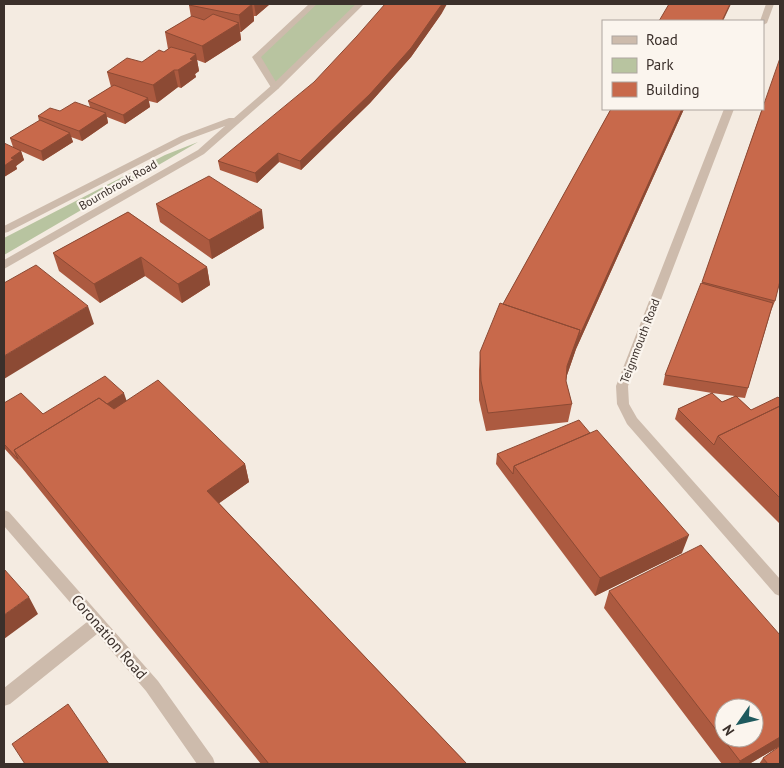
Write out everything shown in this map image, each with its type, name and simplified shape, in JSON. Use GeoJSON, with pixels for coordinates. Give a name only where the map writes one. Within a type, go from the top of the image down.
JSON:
{"type":"FeatureCollection","features":[{"type":"Feature","properties":{"kind":"street"},"geometry":{"type":"LineString","coordinates":[[275,87],[256,57],[313,4]]}},
{"type":"Feature","properties":{"kind":"street","name":"Bournbrook Road"},"geometry":{"type":"LineString","coordinates":[[4,266],[201,152],[275,87],[360,4]]}},
{"type":"Feature","properties":{"kind":"street"},"geometry":{"type":"LineString","coordinates":[[764,20],[770,4]]}},
{"type":"Feature","properties":{"kind":"street","name":"Teignmouth Road"},"geometry":{"type":"LineString","coordinates":[[730,110],[622,386],[623,404],[632,421],[780,589]]}},
{"type":"Feature","properties":{"kind":"street","name":"Bournbrook Road"},"geometry":{"type":"LineString","coordinates":[[4,230],[184,138],[239,117]]}},
{"type":"Feature","properties":{"kind":"street","name":"Coronation Road"},"geometry":{"type":"LineString","coordinates":[[4,516],[152,686],[206,764]]}},
{"type":"Feature","properties":{"kind":"street"},"geometry":{"type":"LineString","coordinates":[[4,698],[98,624]]}},
{"type":"Feature","properties":{"kind":"green space"},"geometry":{"type":"Polygon","coordinates":[[[316,4],[358,4],[275,85],[259,57],[316,4]]]}},
{"type":"Feature","properties":{"kind":"green space"},"geometry":{"type":"Polygon","coordinates":[[[198,142],[4,255],[4,238],[165,155],[198,142]]]}},
{"type":"Feature","properties":{"kind":"building"},"geometry":{"type":"Polygon","coordinates":[[[252,4],[239,15],[189,5],[252,4]]]}},
{"type":"Feature","properties":{"kind":"building"},"geometry":{"type":"Polygon","coordinates":[[[385,4],[442,4],[411,48],[370,94],[300,161],[278,153],[255,173],[218,161],[314,82],[385,4]]]}},
{"type":"Feature","properties":{"kind":"building"},"geometry":{"type":"Polygon","coordinates":[[[669,4],[730,4],[722,20],[660,20],[669,4]]]}},
{"type":"Feature","properties":{"kind":"building"},"geometry":{"type":"Polygon","coordinates":[[[213,14],[239,23],[202,46],[165,32],[192,16],[204,20],[213,14]]]}},
{"type":"Feature","properties":{"kind":"building"},"geometry":{"type":"Polygon","coordinates":[[[171,47],[196,54],[190,59],[193,60],[178,70],[174,70],[153,85],[107,72],[127,58],[142,62],[159,50],[164,52],[171,47]]]}},
{"type":"Feature","properties":{"kind":"building"},"geometry":{"type":"Polygon","coordinates":[[[780,58],[780,281],[775,301],[702,282],[762,110],[764,110],[764,104],[780,58]]]}},
{"type":"Feature","properties":{"kind":"building"},"geometry":{"type":"Polygon","coordinates":[[[114,85],[148,98],[123,115],[88,101],[114,85]]]}},
{"type":"Feature","properties":{"kind":"building"},"geometry":{"type":"Polygon","coordinates":[[[75,102],[106,113],[79,131],[38,116],[50,108],[60,111],[75,102]]]}},
{"type":"Feature","properties":{"kind":"building"},"geometry":{"type":"Polygon","coordinates":[[[610,110],[682,110],[578,339],[580,330],[503,304],[610,110]]]}},
{"type":"Feature","properties":{"kind":"building"},"geometry":{"type":"Polygon","coordinates":[[[40,120],[70,133],[41,151],[10,138],[40,120]]]}},
{"type":"Feature","properties":{"kind":"building"},"geometry":{"type":"Polygon","coordinates":[[[4,143],[21,151],[4,166],[4,143]]]}},
{"type":"Feature","properties":{"kind":"building"},"geometry":{"type":"Polygon","coordinates":[[[209,176],[262,210],[209,240],[156,204],[209,176]]]}},
{"type":"Feature","properties":{"kind":"building"},"geometry":{"type":"Polygon","coordinates":[[[128,212],[207,267],[178,284],[141,257],[94,284],[53,253],[128,212]]]}},
{"type":"Feature","properties":{"kind":"building"},"geometry":{"type":"Polygon","coordinates":[[[36,265],[88,306],[4,356],[4,283],[36,265]]]}},
{"type":"Feature","properties":{"kind":"building"},"geometry":{"type":"Polygon","coordinates":[[[701,283],[773,303],[748,388],[665,375],[701,283]]]}},
{"type":"Feature","properties":{"kind":"building"},"geometry":{"type":"Polygon","coordinates":[[[500,303],[580,330],[567,366],[566,381],[572,404],[488,413],[481,381],[480,352],[500,303]]]}},
{"type":"Feature","properties":{"kind":"building"},"geometry":{"type":"Polygon","coordinates":[[[105,376],[124,393],[107,404],[99,398],[14,450],[18,459],[4,444],[4,403],[21,393],[43,414],[105,376]]]}},
{"type":"Feature","properties":{"kind":"building"},"geometry":{"type":"Polygon","coordinates":[[[158,380],[245,464],[207,491],[467,764],[269,764],[14,450],[99,398],[114,409],[158,380]]]}},
{"type":"Feature","properties":{"kind":"building"},"geometry":{"type":"Polygon","coordinates":[[[712,393],[722,402],[736,396],[751,410],[778,397],[780,399],[780,406],[718,436],[714,445],[678,409],[712,393]]]}},
{"type":"Feature","properties":{"kind":"building"},"geometry":{"type":"Polygon","coordinates":[[[780,406],[780,498],[718,436],[780,406]]]}},
{"type":"Feature","properties":{"kind":"building"},"geometry":{"type":"Polygon","coordinates":[[[579,420],[590,433],[514,466],[513,474],[497,454],[579,420]]]}},
{"type":"Feature","properties":{"kind":"building"},"geometry":{"type":"Polygon","coordinates":[[[597,430],[689,535],[600,578],[514,466],[597,430]]]}},
{"type":"Feature","properties":{"kind":"building"},"geometry":{"type":"Polygon","coordinates":[[[701,545],[780,635],[780,737],[764,747],[764,698],[714,698],[714,727],[609,591],[701,545]]]}},
{"type":"Feature","properties":{"kind":"building"},"geometry":{"type":"Polygon","coordinates":[[[4,569],[29,597],[4,615],[4,569]]]}},
{"type":"Feature","properties":{"kind":"building"},"geometry":{"type":"Polygon","coordinates":[[[68,704],[109,764],[25,764],[12,744],[68,704]]]}},
{"type":"Feature","properties":{"kind":"building"},"geometry":{"type":"Polygon","coordinates":[[[780,746],[780,764],[768,764],[763,758],[780,746]]]}},
{"type":"Feature","properties":{"kind":"building"},"geometry":{"type":"Polygon","coordinates":[[[730,748],[762,748],[740,761],[730,748]]]}}]}
